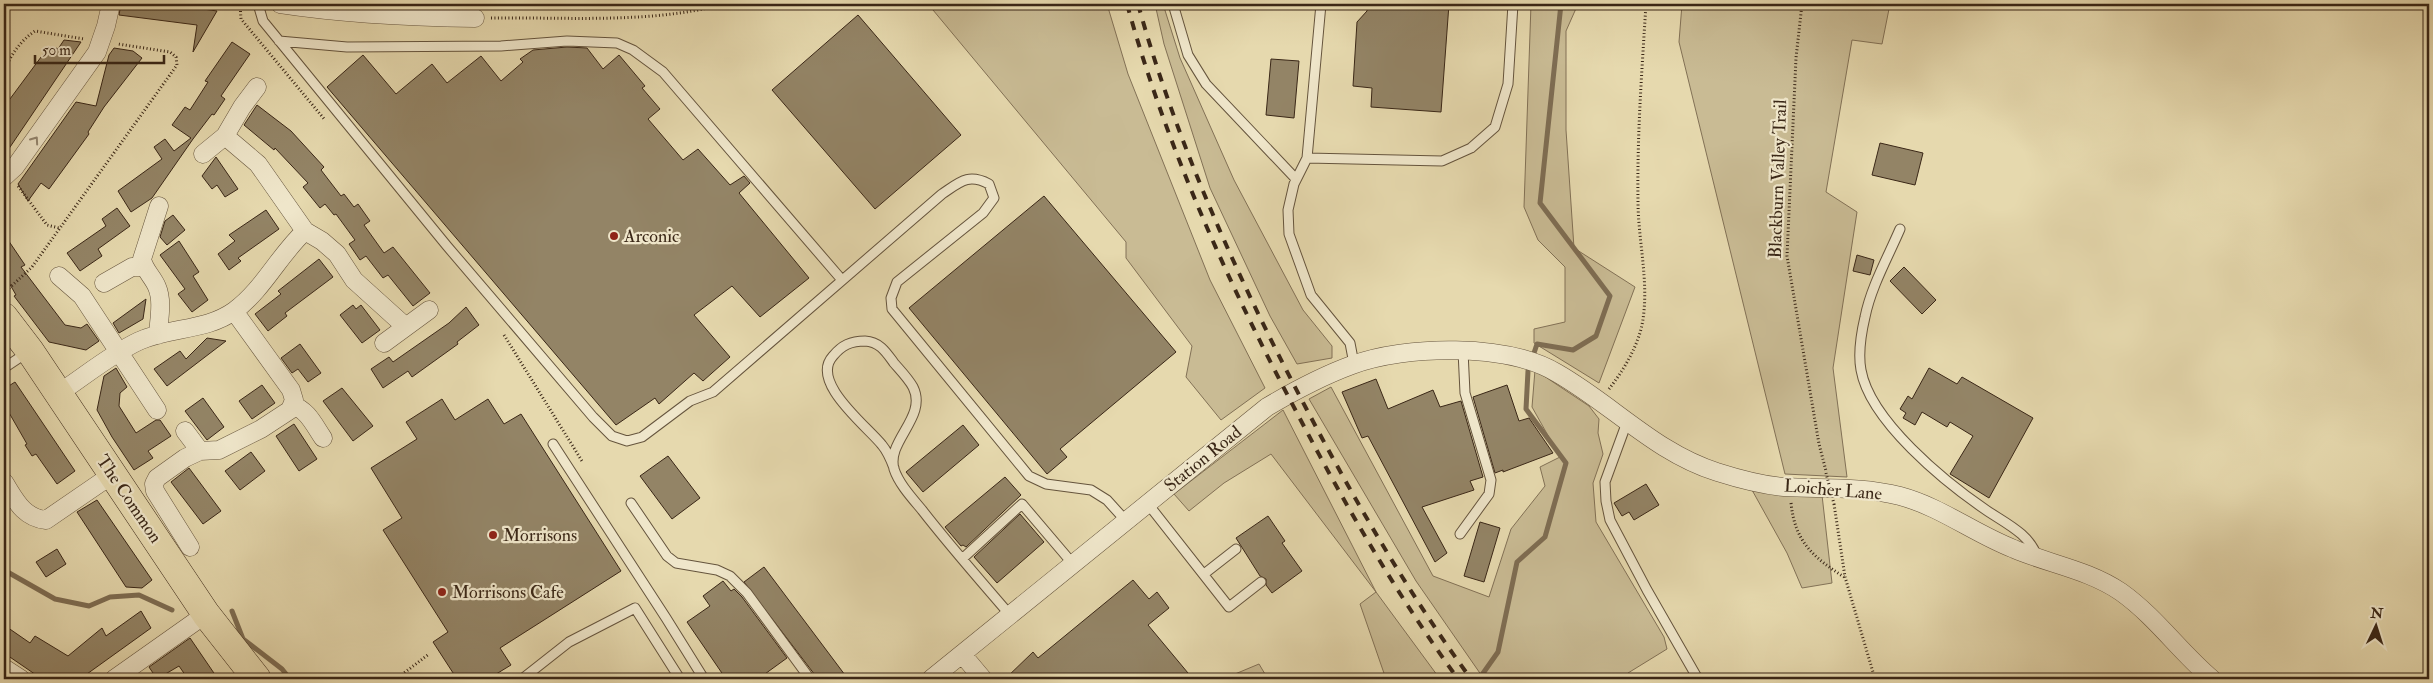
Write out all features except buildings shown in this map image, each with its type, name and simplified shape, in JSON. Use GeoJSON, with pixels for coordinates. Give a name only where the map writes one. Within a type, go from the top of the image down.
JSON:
{"type":"FeatureCollection","features":[{"type":"Feature","properties":{"kind":"main road","name":"The Common"},"geometry":{"type":"LineString","coordinates":[[4,317],[59,393],[206,614],[257,679]]}},
{"type":"Feature","properties":{"kind":"street"},"geometry":{"type":"LineString","coordinates":[[6,175],[26,152],[97,52],[111,4]]}},
{"type":"Feature","properties":{"kind":"street"},"geometry":{"type":"LineString","coordinates":[[280,4],[320,10],[405,17],[475,18]]}},
{"type":"Feature","properties":{"kind":"street"},"geometry":{"type":"LineString","coordinates":[[203,154],[225,136],[242,107],[257,87]]}},
{"type":"Feature","properties":{"kind":"street"},"geometry":{"type":"LineString","coordinates":[[225,136],[258,164],[294,212],[305,231],[322,240],[337,254],[354,280],[406,327]]}},
{"type":"Feature","properties":{"kind":"street"},"geometry":{"type":"LineString","coordinates":[[158,335],[160,299],[157,286],[144,267],[142,259],[145,243],[159,206]]}},
{"type":"Feature","properties":{"kind":"street"},"geometry":{"type":"LineString","coordinates":[[59,393],[140,341],[200,326],[234,311],[253,294],[285,252],[305,231]]}},
{"type":"Feature","properties":{"kind":"street"},"geometry":{"type":"LineString","coordinates":[[104,283],[132,267],[144,267]]}},
{"type":"Feature","properties":{"kind":"street"},"geometry":{"type":"LineString","coordinates":[[59,276],[82,296],[157,410]]}},
{"type":"Feature","properties":{"kind":"street"},"geometry":{"type":"LineString","coordinates":[[384,343],[429,310]]}},
{"type":"Feature","properties":{"kind":"street"},"geometry":{"type":"LineString","coordinates":[[190,546],[155,491],[154,484],[157,478],[185,458],[200,451],[218,450],[261,429],[290,410],[294,400],[291,390],[234,311]]}},
{"type":"Feature","properties":{"kind":"street","name":"Station Road"},"geometry":{"type":"LineString","coordinates":[[931,679],[1267,407],[1312,382],[1354,364],[1397,355],[1463,351],[1505,354],[1522,358]]}},
{"type":"Feature","properties":{"kind":"street","name":"Loicher Lane"},"geometry":{"type":"LineString","coordinates":[[1522,358],[1558,373],[1600,401],[1672,454],[1693,464],[1749,482],[1790,487],[1859,490],[1899,496],[1928,506],[1986,537],[2091,576],[2120,591],[2147,613],[2195,664],[2212,679]]}},
{"type":"Feature","properties":{"kind":"street"},"geometry":{"type":"LineString","coordinates":[[292,405],[301,408],[308,415],[323,438]]}},
{"type":"Feature","properties":{"kind":"street"},"geometry":{"type":"LineString","coordinates":[[185,431],[200,451]]}},
{"type":"Feature","properties":{"kind":"street"},"geometry":{"type":"LineString","coordinates":[[4,482],[26,514],[36,519],[46,520],[113,474]]}},
{"type":"Feature","properties":{"kind":"street"},"geometry":{"type":"LineString","coordinates":[[114,679],[206,614]]}},
{"type":"Feature","properties":{"kind":"street"},"geometry":{"type":"LineString","coordinates":[[962,654],[983,679]]}},
{"type":"Feature","properties":{"kind":"street"},"geometry":{"type":"LineString","coordinates":[[4,668],[20,679]]}},
{"type":"Feature","properties":{"kind":"lane"},"geometry":{"type":"LineString","coordinates":[[258,4],[263,22],[447,246],[593,417],[612,436],[628,441],[642,437],[690,401],[713,392],[942,194],[964,180],[978,178],[989,184],[994,198],[983,212],[897,282],[891,298],[892,309],[1030,476],[1046,484],[1091,490],[1107,500],[1126,520]]}},
{"type":"Feature","properties":{"kind":"lane"},"geometry":{"type":"LineString","coordinates":[[1173,4],[1188,55],[1206,84],[1296,179]]}},
{"type":"Feature","properties":{"kind":"lane"},"geometry":{"type":"LineString","coordinates":[[1321,4],[1307,158],[1296,179],[1288,210],[1289,234],[1296,258],[1311,295],[1350,343],[1354,364]]}},
{"type":"Feature","properties":{"kind":"lane"},"geometry":{"type":"LineString","coordinates":[[1307,158],[1442,161],[1471,148],[1495,128],[1508,84],[1512,4]]}},
{"type":"Feature","properties":{"kind":"lane"},"geometry":{"type":"LineString","coordinates":[[279,41],[347,48],[501,46],[567,41],[618,43],[634,50],[663,72],[842,280]]}},
{"type":"Feature","properties":{"kind":"lane"},"geometry":{"type":"LineString","coordinates":[[1900,229],[1865,316],[1860,345],[1861,362],[1867,390],[1882,415],[1932,469],[1963,494],[2024,536],[2034,545],[2037,557]]}},
{"type":"Feature","properties":{"kind":"lane"},"geometry":{"type":"LineString","coordinates":[[894,468],[894,452],[914,412],[916,402],[914,388],[881,346],[870,342],[854,341],[841,347],[830,359],[828,376],[836,396],[881,443],[889,454],[894,468],[903,486],[1010,614]]}},
{"type":"Feature","properties":{"kind":"lane"},"geometry":{"type":"LineString","coordinates":[[4,368],[30,351]]}},
{"type":"Feature","properties":{"kind":"lane"},"geometry":{"type":"LineString","coordinates":[[1460,534],[1489,494],[1491,480],[1466,393],[1463,351]]}},
{"type":"Feature","properties":{"kind":"lane"},"geometry":{"type":"LineString","coordinates":[[1627,422],[1605,482],[1606,502],[1610,520],[1646,590],[1698,679]]}},
{"type":"Feature","properties":{"kind":"lane"},"geometry":{"type":"LineString","coordinates":[[553,444],[704,679]]}},
{"type":"Feature","properties":{"kind":"lane"},"geometry":{"type":"LineString","coordinates":[[631,503],[667,556],[676,563],[717,570],[730,576],[747,593],[810,679]]}},
{"type":"Feature","properties":{"kind":"lane"},"geometry":{"type":"LineString","coordinates":[[962,558],[1022,504],[1073,564]]}},
{"type":"Feature","properties":{"kind":"lane"},"geometry":{"type":"LineString","coordinates":[[1148,504],[1229,607],[1261,582]]}},
{"type":"Feature","properties":{"kind":"lane"},"geometry":{"type":"LineString","coordinates":[[1204,574],[1236,549]]}},
{"type":"Feature","properties":{"kind":"lane"},"geometry":{"type":"LineString","coordinates":[[522,679],[569,642],[635,608],[680,679]]}},
{"type":"Feature","properties":{"kind":"path"},"geometry":{"type":"LineString","coordinates":[[240,4],[241,19],[329,125]]}},
{"type":"Feature","properties":{"kind":"path"},"geometry":{"type":"LineString","coordinates":[[475,18],[635,16],[704,9],[724,4]]}},
{"type":"Feature","properties":{"kind":"path"},"geometry":{"type":"LineString","coordinates":[[1600,401],[1624,370],[1642,326],[1645,272],[1638,203],[1638,135],[1646,4]]}},
{"type":"Feature","properties":{"kind":"path","name":"Blackburn Valley Trail"},"geometry":{"type":"LineString","coordinates":[[1802,4],[1796,58],[1787,256],[1819,444],[1834,504],[1844,577]]}},
{"type":"Feature","properties":{"kind":"path"},"geometry":{"type":"LineString","coordinates":[[4,70],[14,51],[24,38],[35,31],[170,52],[176,57],[177,65],[32,267],[4,293]]}},
{"type":"Feature","properties":{"kind":"path"},"geometry":{"type":"LineString","coordinates":[[6,175],[47,225],[60,228]]}},
{"type":"Feature","properties":{"kind":"path"},"geometry":{"type":"LineString","coordinates":[[499,329],[582,462]]}},
{"type":"Feature","properties":{"kind":"path"},"geometry":{"type":"LineString","coordinates":[[1790,487],[1794,523],[1801,540],[1823,564],[1844,577],[1875,679]]}},
{"type":"Feature","properties":{"kind":"path"},"geometry":{"type":"LineString","coordinates":[[396,679],[429,654]]}},
{"type":"Feature","properties":{"kind":"shaded area"},"geometry":{"type":"Polygon","coordinates":[[[928,4],[1107,4],[1128,74],[1210,280],[1265,388],[1221,420],[1186,377],[1192,346],[1126,258],[1126,242],[928,4]]]}},
{"type":"Feature","properties":{"kind":"shaded area"},"geometry":{"type":"Polygon","coordinates":[[[1155,4],[1163,4],[1180,58],[1234,180],[1303,310],[1332,346],[1332,358],[1297,364],[1270,316],[1210,188],[1164,44],[1155,4]]]}},
{"type":"Feature","properties":{"kind":"shaded area"},"geometry":{"type":"Polygon","coordinates":[[[1531,4],[1578,4],[1566,31],[1566,130],[1574,248],[1635,287],[1599,383],[1534,343],[1534,329],[1565,322],[1565,267],[1538,240],[1524,207],[1531,4]]]}},
{"type":"Feature","properties":{"kind":"shaded area"},"geometry":{"type":"Polygon","coordinates":[[[1682,4],[1890,4],[1882,44],[1852,40],[1826,192],[1857,212],[1833,368],[1847,477],[1785,474],[1679,42],[1682,4]]]}},
{"type":"Feature","properties":{"kind":"shaded area"},"geometry":{"type":"Polygon","coordinates":[[[1535,370],[1589,406],[1599,419],[1598,433],[1603,454],[1593,483],[1596,522],[1664,637],[1667,649],[1628,673],[1630,679],[1484,679],[1416,581],[1309,399],[1331,387],[1433,576],[1489,597],[1511,529],[1545,486],[1540,467],[1560,457],[1532,407],[1535,370]]]}},
{"type":"Feature","properties":{"kind":"shaded area"},"geometry":{"type":"Polygon","coordinates":[[[1283,410],[1376,592],[1271,454],[1224,483],[1189,511],[1174,494],[1283,410]]]}},
{"type":"Feature","properties":{"kind":"shaded area"},"geometry":{"type":"Polygon","coordinates":[[[1752,490],[1822,495],[1832,583],[1802,588],[1787,553],[1752,490]]]}},
{"type":"Feature","properties":{"kind":"shaded area"},"geometry":{"type":"Polygon","coordinates":[[[1376,592],[1440,679],[1386,679],[1360,604],[1376,592]]]}},
{"type":"Feature","properties":{"kind":"shaded area"},"geometry":{"type":"Polygon","coordinates":[[[1259,664],[1268,679],[1223,679],[1259,664]]]}},
{"type":"Feature","properties":{"kind":"waterway"},"geometry":{"type":"LineString","coordinates":[[1479,679],[1498,652],[1517,562],[1545,537],[1566,463],[1526,409],[1528,371],[1537,344],[1573,350],[1596,336],[1610,296],[1540,203],[1561,4]]}},
{"type":"Feature","properties":{"kind":"waterway"},"geometry":{"type":"LineString","coordinates":[[4,570],[55,599],[89,606],[110,597],[139,595],[172,610]]}},
{"type":"Feature","properties":{"kind":"waterway"},"geometry":{"type":"LineString","coordinates":[[232,611],[243,639],[282,669],[290,679]]}},
{"type":"Feature","properties":{"kind":"railway"},"geometry":{"type":"LineString","coordinates":[[1127,4],[1160,110],[1180,162],[1223,264],[1271,364],[1353,515],[1414,615],[1458,679]]}},
{"type":"Feature","properties":{"kind":"railway"},"geometry":{"type":"LineString","coordinates":[[1138,4],[1171,109],[1212,212],[1257,312],[1307,410],[1364,514],[1426,614],[1471,679]]}},
{"type":"Feature","properties":{"kind":"place","name":"Arconic"},"geometry":{"type":"Point","coordinates":[614,236]}},
{"type":"Feature","properties":{"kind":"place","name":"Morrisons"},"geometry":{"type":"Point","coordinates":[493,535]}},
{"type":"Feature","properties":{"kind":"place","name":"Morrisons Cafe"},"geometry":{"type":"Point","coordinates":[442,592]}}]}
